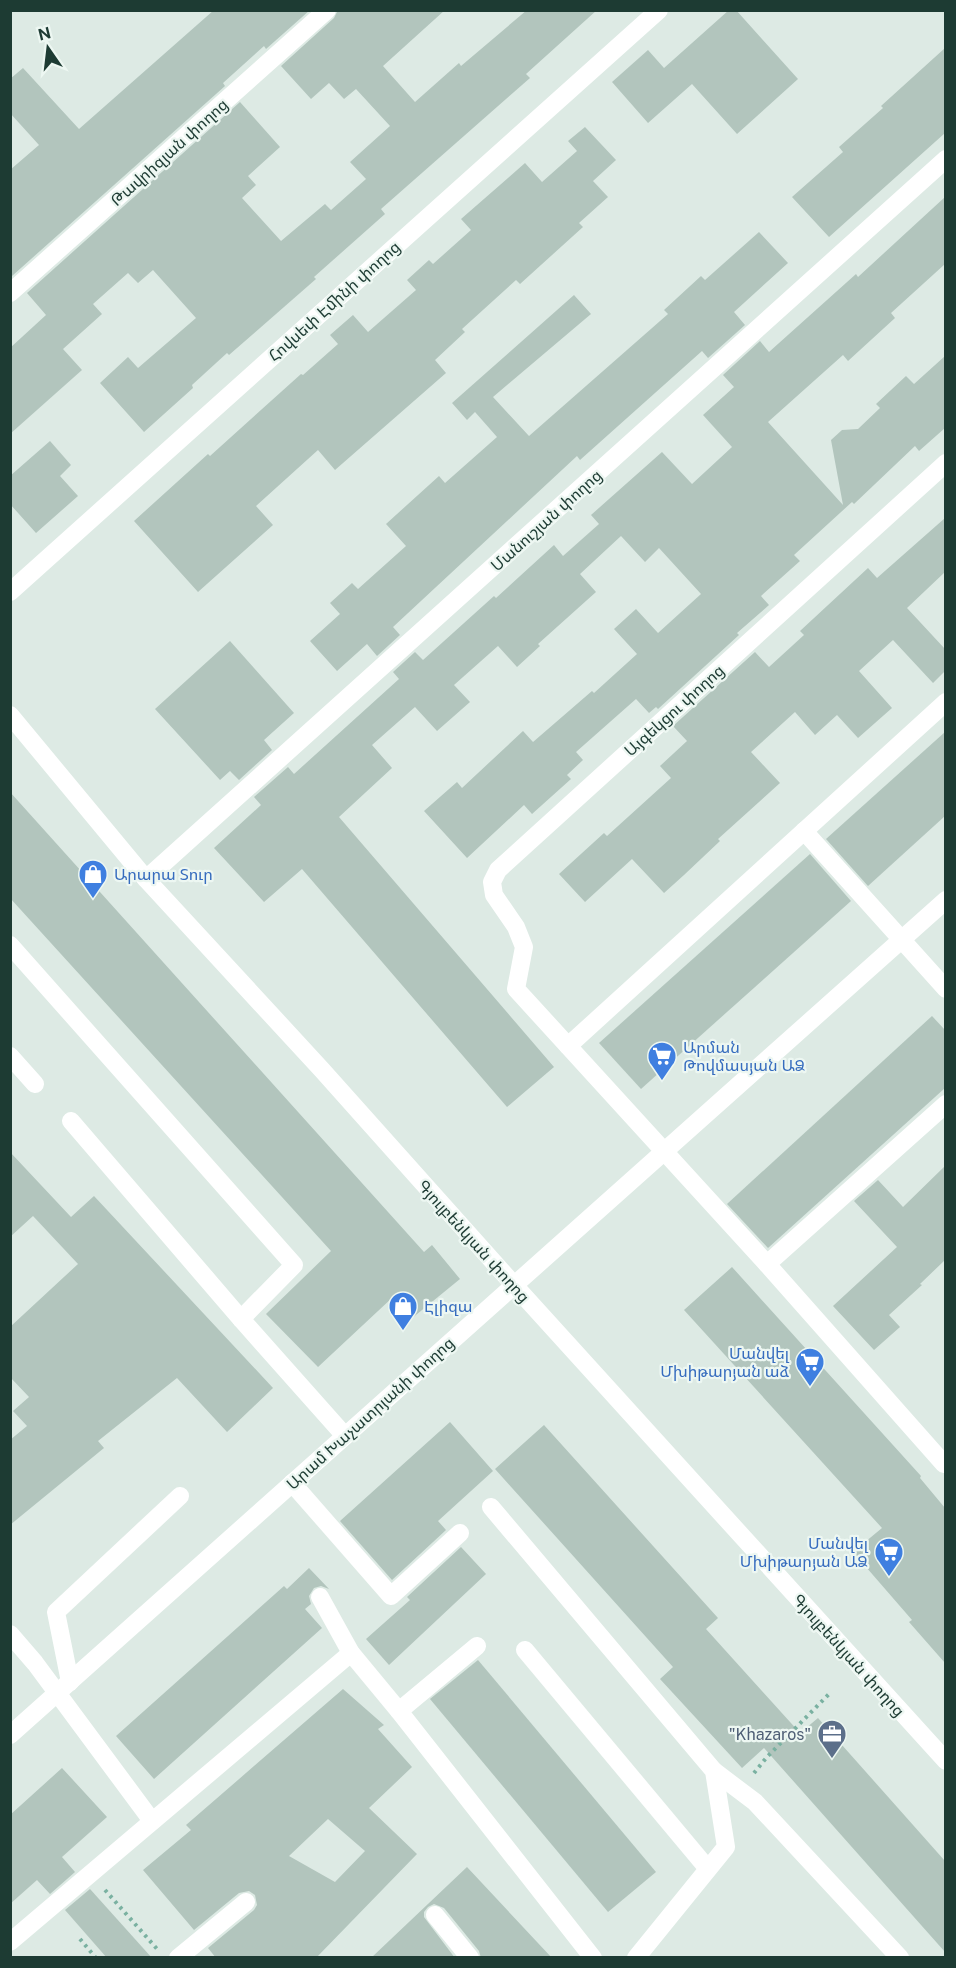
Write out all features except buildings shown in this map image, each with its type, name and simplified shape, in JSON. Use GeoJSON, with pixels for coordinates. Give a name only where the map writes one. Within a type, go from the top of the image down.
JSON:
{"type":"FeatureCollection","features":[{"type":"Feature","properties":{"kind":"street","name":"Թավրիզյան փողոց"},"geometry":{"type":"LineString","coordinates":[[10,293],[327,10]]}},
{"type":"Feature","properties":{"kind":"street","name":"Հովսեփ Էմինի փողոց"},"geometry":{"type":"LineString","coordinates":[[10,592],[658,10]]}},
{"type":"Feature","properties":{"kind":"street","name":"Մանուշյան փողոց"},"geometry":{"type":"LineString","coordinates":[[146,879],[945,159]]}},
{"type":"Feature","properties":{"kind":"street","name":"Այգեկցու փողոց"},"geometry":{"type":"LineString","coordinates":[[568,1046],[516,989],[524,948],[516,927],[495,895],[492,882],[498,870],[945,463]]}},
{"type":"Feature","properties":{"kind":"street"},"geometry":{"type":"LineString","coordinates":[[944,1464],[767,1264],[568,1046],[945,702]]}},
{"type":"Feature","properties":{"kind":"street","name":"Գյուլբենկյան փողոց"},"geometry":{"type":"LineString","coordinates":[[10,715],[146,879],[330,1078],[514,1286],[945,1761]]}},
{"type":"Feature","properties":{"kind":"street"},"geometry":{"type":"LineString","coordinates":[[804,831],[945,989]]}},
{"type":"Feature","properties":{"kind":"street","name":"Արամ Խաչատրյանի փողոց"},"geometry":{"type":"LineString","coordinates":[[10,1735],[945,900]]}},
{"type":"Feature","properties":{"kind":"street"},"geometry":{"type":"LineString","coordinates":[[10,945],[294,1265],[240,1319]]}},
{"type":"Feature","properties":{"kind":"street"},"geometry":{"type":"LineString","coordinates":[[10,1056],[35,1084]]}},
{"type":"Feature","properties":{"kind":"street"},"geometry":{"type":"LineString","coordinates":[[767,1264],[945,1104]]}},
{"type":"Feature","properties":{"kind":"street"},"geometry":{"type":"LineString","coordinates":[[71,1121],[240,1319],[345,1436]]}},
{"type":"Feature","properties":{"kind":"street"},"geometry":{"type":"LineString","coordinates":[[292,1483],[391,1596],[460,1533]]}},
{"type":"Feature","properties":{"kind":"street"},"geometry":{"type":"LineString","coordinates":[[64,1688],[56,1612],[180,1496]]}},
{"type":"Feature","properties":{"kind":"street"},"geometry":{"type":"LineString","coordinates":[[491,1507],[714,1771],[755,1802],[900,1958]]}},
{"type":"Feature","properties":{"kind":"street"},"geometry":{"type":"LineString","coordinates":[[320,1597],[351,1653],[593,1958]]}},
{"type":"Feature","properties":{"kind":"street"},"geometry":{"type":"LineString","coordinates":[[10,1634],[64,1688],[152,1821]]}},
{"type":"Feature","properties":{"kind":"street"},"geometry":{"type":"LineString","coordinates":[[399,1711],[477,1646]]}},
{"type":"Feature","properties":{"kind":"street"},"geometry":{"type":"LineString","coordinates":[[525,1650],[708,1869]]}},
{"type":"Feature","properties":{"kind":"street"},"geometry":{"type":"LineString","coordinates":[[10,1942],[351,1653]]}},
{"type":"Feature","properties":{"kind":"street"},"geometry":{"type":"LineString","coordinates":[[636,1958],[726,1847],[714,1771]]}},
{"type":"Feature","properties":{"kind":"street"},"geometry":{"type":"LineString","coordinates":[[178,1958],[246,1902]]}},
{"type":"Feature","properties":{"kind":"street"},"geometry":{"type":"LineString","coordinates":[[435,1915],[470,1958]]}},
{"type":"Feature","properties":{"kind":"path"},"geometry":{"type":"LineString","coordinates":[[767,1757],[831,1692]]}},
{"type":"Feature","properties":{"kind":"path"},"geometry":{"type":"LineString","coordinates":[[117,1904],[164,1958]]}},
{"type":"Feature","properties":{"kind":"path"},"geometry":{"type":"LineString","coordinates":[[80,1939],[96,1958]]}},
{"type":"Feature","properties":{"kind":"place","name":"Արարա Տուր"},"geometry":{"type":"Point","coordinates":[93,900]}},
{"type":"Feature","properties":{"kind":"place","name":"Արման Թովմասյան ԱՁ"},"geometry":{"type":"Point","coordinates":[662,1082]}},
{"type":"Feature","properties":{"kind":"place","name":"Էլիզա"},"geometry":{"type":"Point","coordinates":[403,1332]}},
{"type":"Feature","properties":{"kind":"place","name":"Մանվել Մխիթարյան աձ"},"geometry":{"type":"Point","coordinates":[810,1388]}},
{"type":"Feature","properties":{"kind":"place","name":"Մանվել Մխիթարյան ԱՁ"},"geometry":{"type":"Point","coordinates":[889,1578]}},
{"type":"Feature","properties":{"kind":"place","name":"\"Khazaros\""},"geometry":{"type":"Point","coordinates":[832,1760]}}]}
